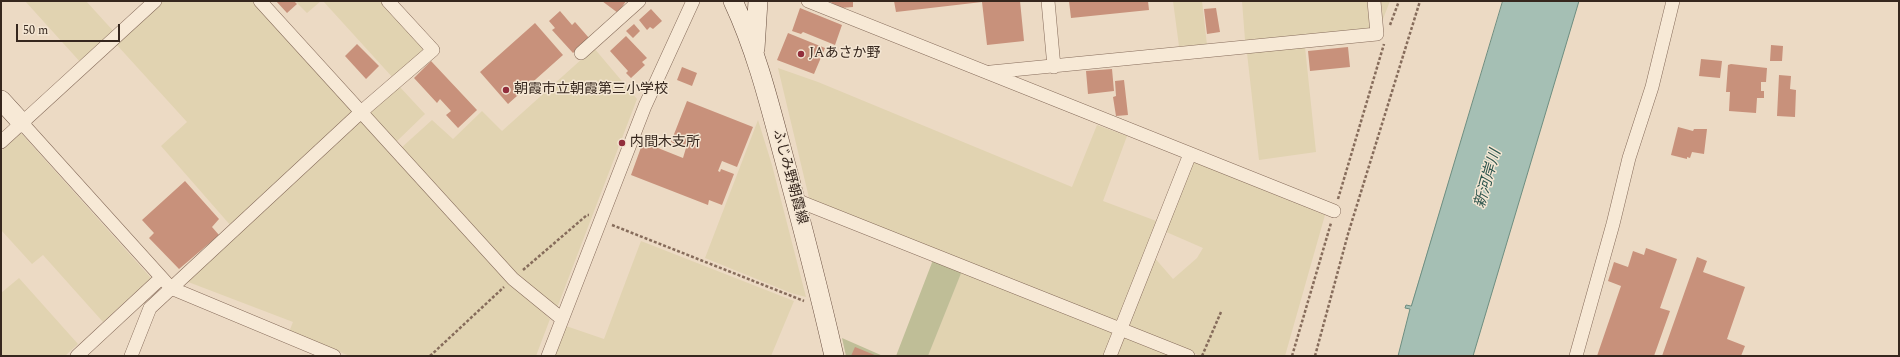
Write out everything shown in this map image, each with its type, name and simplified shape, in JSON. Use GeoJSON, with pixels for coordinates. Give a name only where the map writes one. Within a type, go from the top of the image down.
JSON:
{"type":"FeatureCollection","features":[{"type":"Feature","properties":{"kind":"main road","name":"ふじみ野朝霞線"},"geometry":{"type":"LineString","coordinates":[[733,1],[754,54],[796,200],[834,356]]}},
{"type":"Feature","properties":{"kind":"main road"},"geometry":{"type":"LineString","coordinates":[[754,54],[758,1]]}},
{"type":"Feature","properties":{"kind":"main road"},"geometry":{"type":"LineString","coordinates":[[1,100],[22,123]]}},
{"type":"Feature","properties":{"kind":"street"},"geometry":{"type":"LineString","coordinates":[[1,142],[155,1]]}},
{"type":"Feature","properties":{"kind":"street"},"geometry":{"type":"LineString","coordinates":[[260,1],[513,279],[562,319]]}},
{"type":"Feature","properties":{"kind":"street"},"geometry":{"type":"LineString","coordinates":[[130,356],[150,308],[361,112],[433,50],[388,1]]}},
{"type":"Feature","properties":{"kind":"street"},"geometry":{"type":"LineString","coordinates":[[581,53],[640,1]]}},
{"type":"Feature","properties":{"kind":"street"},"geometry":{"type":"LineString","coordinates":[[548,356],[646,106],[693,1]]}},
{"type":"Feature","properties":{"kind":"street"},"geometry":{"type":"LineString","coordinates":[[808,1],[1334,211]]}},
{"type":"Feature","properties":{"kind":"street"},"geometry":{"type":"LineString","coordinates":[[1048,1],[1054,67]]}},
{"type":"Feature","properties":{"kind":"street"},"geometry":{"type":"LineString","coordinates":[[987,72],[1381,36],[1374,1]]}},
{"type":"Feature","properties":{"kind":"street"},"geometry":{"type":"LineString","coordinates":[[1576,356],[1629,158],[1652,87],[1673,1]]}},
{"type":"Feature","properties":{"kind":"street"},"geometry":{"type":"LineString","coordinates":[[22,123],[171,288],[334,356]]}},
{"type":"Feature","properties":{"kind":"street"},"geometry":{"type":"LineString","coordinates":[[1110,356],[1190,154]]}},
{"type":"Feature","properties":{"kind":"street"},"geometry":{"type":"LineString","coordinates":[[796,200],[1188,356]]}},
{"type":"Feature","properties":{"kind":"street"},"geometry":{"type":"LineString","coordinates":[[76,356],[161,278]]}},
{"type":"Feature","properties":{"kind":"path"},"geometry":{"type":"LineString","coordinates":[[1292,356],[1334,211],[1381,36],[1399,1]]}},
{"type":"Feature","properties":{"kind":"path"},"geometry":{"type":"LineString","coordinates":[[1315,356],[1348,234],[1420,1]]}},
{"type":"Feature","properties":{"kind":"path"},"geometry":{"type":"LineString","coordinates":[[601,220],[801,300],[822,305]]}},
{"type":"Feature","properties":{"kind":"path"},"geometry":{"type":"LineString","coordinates":[[1202,356],[1221,312]]}},
{"type":"Feature","properties":{"kind":"shaded area"},"geometry":{"type":"Polygon","coordinates":[[[25,1],[86,1],[116,34],[82,64],[25,1]]]}},
{"type":"Feature","properties":{"kind":"shaded area"},"geometry":{"type":"Polygon","coordinates":[[[162,1],[254,1],[353,110],[354,114],[231,226],[161,146],[187,122],[116,44],[162,1]]]}},
{"type":"Feature","properties":{"kind":"shaded area"},"geometry":{"type":"Polygon","coordinates":[[[295,1],[321,1],[307,13],[295,1]]]}},
{"type":"Feature","properties":{"kind":"shaded area"},"geometry":{"type":"Polygon","coordinates":[[[323,1],[383,1],[426,48],[394,79],[323,1]]]}},
{"type":"Feature","properties":{"kind":"shaded area"},"geometry":{"type":"Polygon","coordinates":[[[1173,1],[1202,1],[1207,45],[1179,46],[1173,1]]]}},
{"type":"Feature","properties":{"kind":"shaded area"},"geometry":{"type":"Polygon","coordinates":[[[1242,1],[1368,1],[1371,30],[1245,40],[1242,1]]]}},
{"type":"Feature","properties":{"kind":"shaded area"},"geometry":{"type":"Polygon","coordinates":[[[1381,1],[1390,1],[1383,19],[1381,1]]]}},
{"type":"Feature","properties":{"kind":"shaded area"},"geometry":{"type":"Polygon","coordinates":[[[1305,47],[1316,152],[1259,160],[1247,53],[1305,47]]]}},
{"type":"Feature","properties":{"kind":"shaded area"},"geometry":{"type":"Polygon","coordinates":[[[594,48],[637,99],[557,308],[521,278],[401,148],[432,120],[453,139],[482,111],[502,131],[594,48]]]}},
{"type":"Feature","properties":{"kind":"shaded area"},"geometry":{"type":"Polygon","coordinates":[[[778,68],[818,82],[1072,187],[1097,125],[1127,136],[1103,201],[1159,222],[1121,321],[1114,324],[810,202],[778,68]]]}},
{"type":"Feature","properties":{"kind":"shaded area"},"geometry":{"type":"Polygon","coordinates":[[[398,85],[425,114],[395,143],[369,114],[398,85]]]}},
{"type":"Feature","properties":{"kind":"shaded area"},"geometry":{"type":"Polygon","coordinates":[[[362,118],[515,286],[550,319],[536,356],[350,356],[289,332],[293,322],[183,280],[362,118]]]}},
{"type":"Feature","properties":{"kind":"shaded area"},"geometry":{"type":"Polygon","coordinates":[[[758,120],[772,165],[806,297],[791,293],[705,258],[758,120]]]}},
{"type":"Feature","properties":{"kind":"shaded area"},"geometry":{"type":"Polygon","coordinates":[[[21,133],[151,278],[103,322],[43,255],[32,264],[1,230],[1,151],[21,133]]]}},
{"type":"Feature","properties":{"kind":"shaded area"},"geometry":{"type":"Polygon","coordinates":[[[1195,162],[1325,215],[1285,356],[1201,356],[1128,328],[1153,256],[1173,279],[1197,258],[1203,248],[1164,231],[1190,164],[1195,162]]]}},
{"type":"Feature","properties":{"kind":"shaded area"},"geometry":{"type":"Polygon","coordinates":[[[641,241],[794,301],[771,356],[555,356],[566,326],[604,339],[641,241]]]}},
{"type":"Feature","properties":{"kind":"shaded area"},"geometry":{"type":"Polygon","coordinates":[[[962,271],[1113,331],[1106,356],[928,356],[962,271]]]}},
{"type":"Feature","properties":{"kind":"shaded area"},"geometry":{"type":"Polygon","coordinates":[[[19,278],[78,344],[65,356],[1,356],[1,293],[19,278]]]}},
{"type":"Feature","properties":{"kind":"shaded area"},"geometry":{"type":"Polygon","coordinates":[[[1122,337],[1178,356],[1115,356],[1122,337]]]}},
{"type":"Feature","properties":{"kind":"green space"},"geometry":{"type":"Polygon","coordinates":[[[933,260],[962,271],[928,356],[896,356],[933,260]]]}},
{"type":"Feature","properties":{"kind":"green space"},"geometry":{"type":"Polygon","coordinates":[[[842,338],[883,356],[846,356],[842,338]]]}},
{"type":"Feature","properties":{"kind":"water","name":"新河岸川"},"geometry":{"type":"Polygon","coordinates":[[[1503,1],[1579,1],[1473,356],[1398,356],[1410,309],[1405,308],[1406,305],[1411,306],[1503,1]]]}},
{"type":"Feature","properties":{"kind":"building"},"geometry":{"type":"Polygon","coordinates":[[[276,1],[294,1],[297,4],[287,13],[276,1]]]}},
{"type":"Feature","properties":{"kind":"building"},"geometry":{"type":"Polygon","coordinates":[[[602,1],[626,1],[618,13],[602,1]]]}},
{"type":"Feature","properties":{"kind":"building"},"geometry":{"type":"Polygon","coordinates":[[[829,1],[853,1],[853,7],[840,8],[829,1]]]}},
{"type":"Feature","properties":{"kind":"building"},"geometry":{"type":"Polygon","coordinates":[[[894,1],[1020,1],[1024,41],[987,45],[982,2],[896,12],[894,1]]]}},
{"type":"Feature","properties":{"kind":"building"},"geometry":{"type":"Polygon","coordinates":[[[1069,1],[1148,1],[1149,10],[1071,18],[1069,1]]]}},
{"type":"Feature","properties":{"kind":"building"},"geometry":{"type":"Polygon","coordinates":[[[800,8],[842,25],[835,45],[803,32],[801,34],[792,31],[800,8]]]}},
{"type":"Feature","properties":{"kind":"building"},"geometry":{"type":"Polygon","coordinates":[[[1216,8],[1220,32],[1207,34],[1204,9],[1216,8]]]}},
{"type":"Feature","properties":{"kind":"building"},"geometry":{"type":"Polygon","coordinates":[[[651,9],[662,21],[653,29],[650,27],[647,30],[639,20],[651,9]]]}},
{"type":"Feature","properties":{"kind":"building"},"geometry":{"type":"Polygon","coordinates":[[[560,11],[572,25],[575,22],[589,38],[573,53],[552,30],[555,28],[549,21],[560,11]]]}},
{"type":"Feature","properties":{"kind":"building"},"geometry":{"type":"Polygon","coordinates":[[[535,23],[563,55],[508,104],[480,72],[535,23]]]}},
{"type":"Feature","properties":{"kind":"building"},"geometry":{"type":"Polygon","coordinates":[[[634,24],[640,31],[633,38],[626,31],[634,24]]]}},
{"type":"Feature","properties":{"kind":"building","name":"JAあさか野"},"geometry":{"type":"Polygon","coordinates":[[[788,33],[825,48],[814,74],[777,60],[788,33]]]}},
{"type":"Feature","properties":{"kind":"building"},"geometry":{"type":"Polygon","coordinates":[[[626,36],[647,58],[642,62],[645,65],[631,78],[626,73],[628,71],[610,51],[626,36]]]}},
{"type":"Feature","properties":{"kind":"building"},"geometry":{"type":"Polygon","coordinates":[[[357,44],[379,66],[366,79],[345,56],[357,44]]]}},
{"type":"Feature","properties":{"kind":"building"},"geometry":{"type":"Polygon","coordinates":[[[1771,45],[1783,46],[1782,61],[1770,61],[1771,45]]]}},
{"type":"Feature","properties":{"kind":"building"},"geometry":{"type":"Polygon","coordinates":[[[1348,47],[1350,67],[1310,71],[1308,51],[1348,47]]]}},
{"type":"Feature","properties":{"kind":"building"},"geometry":{"type":"Polygon","coordinates":[[[1701,59],[1722,61],[1720,78],[1699,76],[1701,59]]]}},
{"type":"Feature","properties":{"kind":"building"},"geometry":{"type":"Polygon","coordinates":[[[431,61],[477,110],[458,128],[446,115],[451,111],[440,99],[437,103],[414,78],[431,61]]]}},
{"type":"Feature","properties":{"kind":"building"},"geometry":{"type":"Polygon","coordinates":[[[1731,64],[1767,68],[1766,82],[1761,82],[1761,91],[1764,91],[1764,98],[1757,98],[1756,113],[1729,111],[1730,92],[1726,92],[1728,65],[1731,64]]]}},
{"type":"Feature","properties":{"kind":"building"},"geometry":{"type":"Polygon","coordinates":[[[682,67],[697,73],[692,86],[677,80],[682,67]]]}},
{"type":"Feature","properties":{"kind":"building"},"geometry":{"type":"Polygon","coordinates":[[[1112,69],[1114,91],[1088,94],[1086,71],[1112,69]]]}},
{"type":"Feature","properties":{"kind":"building"},"geometry":{"type":"Polygon","coordinates":[[[1779,75],[1791,76],[1790,89],[1796,90],[1795,117],[1777,116],[1779,75]]]}},
{"type":"Feature","properties":{"kind":"building"},"geometry":{"type":"Polygon","coordinates":[[[1124,80],[1128,115],[1116,116],[1113,97],[1116,96],[1115,81],[1124,80]]]}},
{"type":"Feature","properties":{"kind":"building"},"geometry":{"type":"Polygon","coordinates":[[[687,101],[753,127],[737,167],[722,161],[718,171],[720,172],[721,169],[734,174],[722,205],[709,200],[708,205],[631,175],[643,142],[683,158],[686,148],[671,142],[687,101]]]}},
{"type":"Feature","properties":{"kind":"building"},"geometry":{"type":"Polygon","coordinates":[[[1678,127],[1693,131],[1694,129],[1707,129],[1704,154],[1692,152],[1690,158],[1687,157],[1687,159],[1671,155],[1678,127]]]}},
{"type":"Feature","properties":{"kind":"building"},"geometry":{"type":"Polygon","coordinates":[[[185,181],[219,219],[212,227],[219,235],[179,269],[149,238],[154,233],[142,220],[185,181]]]}},
{"type":"Feature","properties":{"kind":"building"},"geometry":{"type":"Polygon","coordinates":[[[1646,248],[1677,259],[1660,308],[1670,311],[1654,356],[1597,356],[1621,286],[1608,281],[1614,262],[1628,267],[1633,251],[1644,255],[1646,248]]]}},
{"type":"Feature","properties":{"kind":"building"},"geometry":{"type":"Polygon","coordinates":[[[1697,257],[1707,261],[1703,272],[1745,287],[1727,339],[1745,346],[1741,356],[1662,356],[1697,257]]]}},
{"type":"Feature","properties":{"kind":"building"},"geometry":{"type":"Polygon","coordinates":[[[855,347],[877,356],[851,356],[855,347]]]}},
{"type":"Feature","properties":{"kind":"place","name":"JAあさか野"},"geometry":{"type":"Point","coordinates":[801,54]}},
{"type":"Feature","properties":{"kind":"place","name":"朝霞市立朝霞第三小学校"},"geometry":{"type":"Point","coordinates":[506,90]}},
{"type":"Feature","properties":{"kind":"place","name":"内間木支所"},"geometry":{"type":"Point","coordinates":[622,143]}}]}
